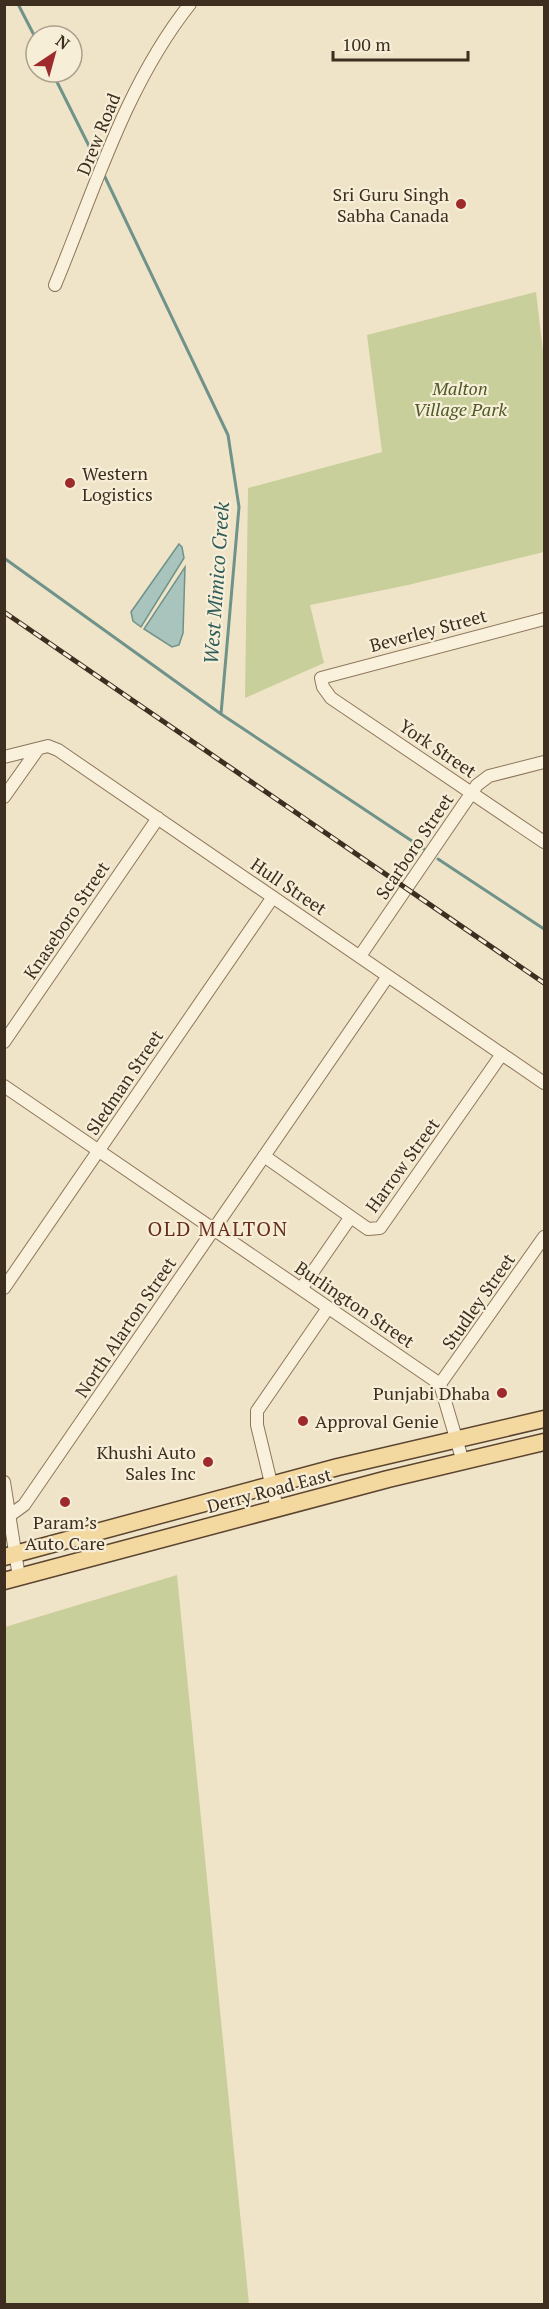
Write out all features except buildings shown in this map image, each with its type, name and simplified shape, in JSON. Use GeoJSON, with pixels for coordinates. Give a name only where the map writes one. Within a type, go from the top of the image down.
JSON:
{"type":"FeatureCollection","features":[{"type":"Feature","properties":{"kind":"main road","name":"Derry Road East"},"geometry":{"type":"LineString","coordinates":[[10,1555],[272,1485],[544,1419]]}},
{"type":"Feature","properties":{"kind":"main road","name":"Derry Road East"},"geometry":{"type":"LineString","coordinates":[[12,1579],[277,1508],[544,1442]]}},
{"type":"Feature","properties":{"kind":"street","name":"Drew Road"},"geometry":{"type":"LineString","coordinates":[[55,285],[137,84],[168,32],[190,4]]}},
{"type":"Feature","properties":{"kind":"street","name":"Beverley Street"},"geometry":{"type":"LineString","coordinates":[[321,678],[544,619]]}},
{"type":"Feature","properties":{"kind":"street","name":"York Street"},"geometry":{"type":"LineString","coordinates":[[321,678],[323,687],[332,698],[544,842]]}},
{"type":"Feature","properties":{"kind":"street","name":"Hull Street"},"geometry":{"type":"LineString","coordinates":[[4,757],[48,746],[58,750],[544,1083]]}},
{"type":"Feature","properties":{"kind":"street"},"geometry":{"type":"LineString","coordinates":[[4,797],[38,749]]}},
{"type":"Feature","properties":{"kind":"street","name":"Scarboro Street"},"geometry":{"type":"LineString","coordinates":[[360,956],[472,792],[489,776],[544,762]]}},
{"type":"Feature","properties":{"kind":"street","name":"Knaseboro Street"},"geometry":{"type":"LineString","coordinates":[[4,1042],[158,818]]}},
{"type":"Feature","properties":{"kind":"street","name":"Sledman Street"},"geometry":{"type":"LineString","coordinates":[[4,1288],[273,897]]}},
{"type":"Feature","properties":{"kind":"street","name":"North Alarton Street"},"geometry":{"type":"LineString","coordinates":[[9,1516],[24,1505],[388,975]]}},
{"type":"Feature","properties":{"kind":"street","name":"Harrow Street"},"geometry":{"type":"LineString","coordinates":[[301,1289],[350,1218],[368,1229],[375,1230],[385,1224],[502,1054]]}},
{"type":"Feature","properties":{"kind":"street","name":"Burlington Street"},"geometry":{"type":"LineString","coordinates":[[4,1086],[440,1384]]}},
{"type":"Feature","properties":{"kind":"street"},"geometry":{"type":"LineString","coordinates":[[264,1156],[350,1218]]}},
{"type":"Feature","properties":{"kind":"street","name":"Studley Street"},"geometry":{"type":"LineString","coordinates":[[440,1384],[544,1237]]}},
{"type":"Feature","properties":{"kind":"street"},"geometry":{"type":"LineString","coordinates":[[277,1508],[257,1425],[257,1411],[328,1308]]}},
{"type":"Feature","properties":{"kind":"street"},"geometry":{"type":"LineString","coordinates":[[440,1384],[463,1462]]}},
{"type":"Feature","properties":{"kind":"street"},"geometry":{"type":"LineString","coordinates":[[4,1482],[9,1516],[12,1579]]}},
{"type":"Feature","properties":{"kind":"green space","name":"Malton Village Park"},"geometry":{"type":"Polygon","coordinates":[[[536,292],[544,360],[544,552],[408,585],[310,605],[324,663],[245,698],[248,488],[382,452],[367,335],[536,292]]]}},
{"type":"Feature","properties":{"kind":"green space"},"geometry":{"type":"Polygon","coordinates":[[[177,1575],[249,2304],[5,2304],[5,1627],[177,1575]]]}},
{"type":"Feature","properties":{"kind":"water"},"geometry":{"type":"Polygon","coordinates":[[[179,544],[182,547],[184,558],[141,627],[133,621],[131,612],[179,544]]]}},
{"type":"Feature","properties":{"kind":"water"},"geometry":{"type":"Polygon","coordinates":[[[185,567],[183,633],[179,645],[172,647],[144,629],[185,567]]]}},
{"type":"Feature","properties":{"kind":"waterway","name":"West Mimico Creek"},"geometry":{"type":"LineString","coordinates":[[18,4],[28,24]]}},
{"type":"Feature","properties":{"kind":"waterway","name":"West Mimico Creek"},"geometry":{"type":"LineString","coordinates":[[58,84],[98,164]]}},
{"type":"Feature","properties":{"kind":"waterway","name":"West Mimico Creek"},"geometry":{"type":"LineString","coordinates":[[104,175],[228,435],[239,507],[221,714]]}},
{"type":"Feature","properties":{"kind":"waterway"},"geometry":{"type":"LineString","coordinates":[[4,558],[221,714],[424,849]]}},
{"type":"Feature","properties":{"kind":"waterway","name":"West Mimico Creek"},"geometry":{"type":"LineString","coordinates":[[438,859],[544,929]]}},
{"type":"Feature","properties":{"kind":"railway"},"geometry":{"type":"LineString","coordinates":[[4,612],[544,983]]}},
{"type":"Feature","properties":{"kind":"place","name":"Sri Guru Singh Sabha Canada"},"geometry":{"type":"Point","coordinates":[461,204]}},
{"type":"Feature","properties":{"kind":"place","name":"Western Logistics"},"geometry":{"type":"Point","coordinates":[70,483]}},
{"type":"Feature","properties":{"kind":"place","name":"Punjabi Dhaba"},"geometry":{"type":"Point","coordinates":[502,1393]}},
{"type":"Feature","properties":{"kind":"place","name":"Approval Genie"},"geometry":{"type":"Point","coordinates":[303,1421]}},
{"type":"Feature","properties":{"kind":"place","name":"Khushi Auto Sales Inc"},"geometry":{"type":"Point","coordinates":[208,1462]}},
{"type":"Feature","properties":{"kind":"place","name":"Param’s Auto Care"},"geometry":{"type":"Point","coordinates":[65,1502]}},
{"type":"Feature","properties":{"kind":"district","name":"OLD MALTON"},"geometry":{"type":"Point","coordinates":[218,1228]}}]}
